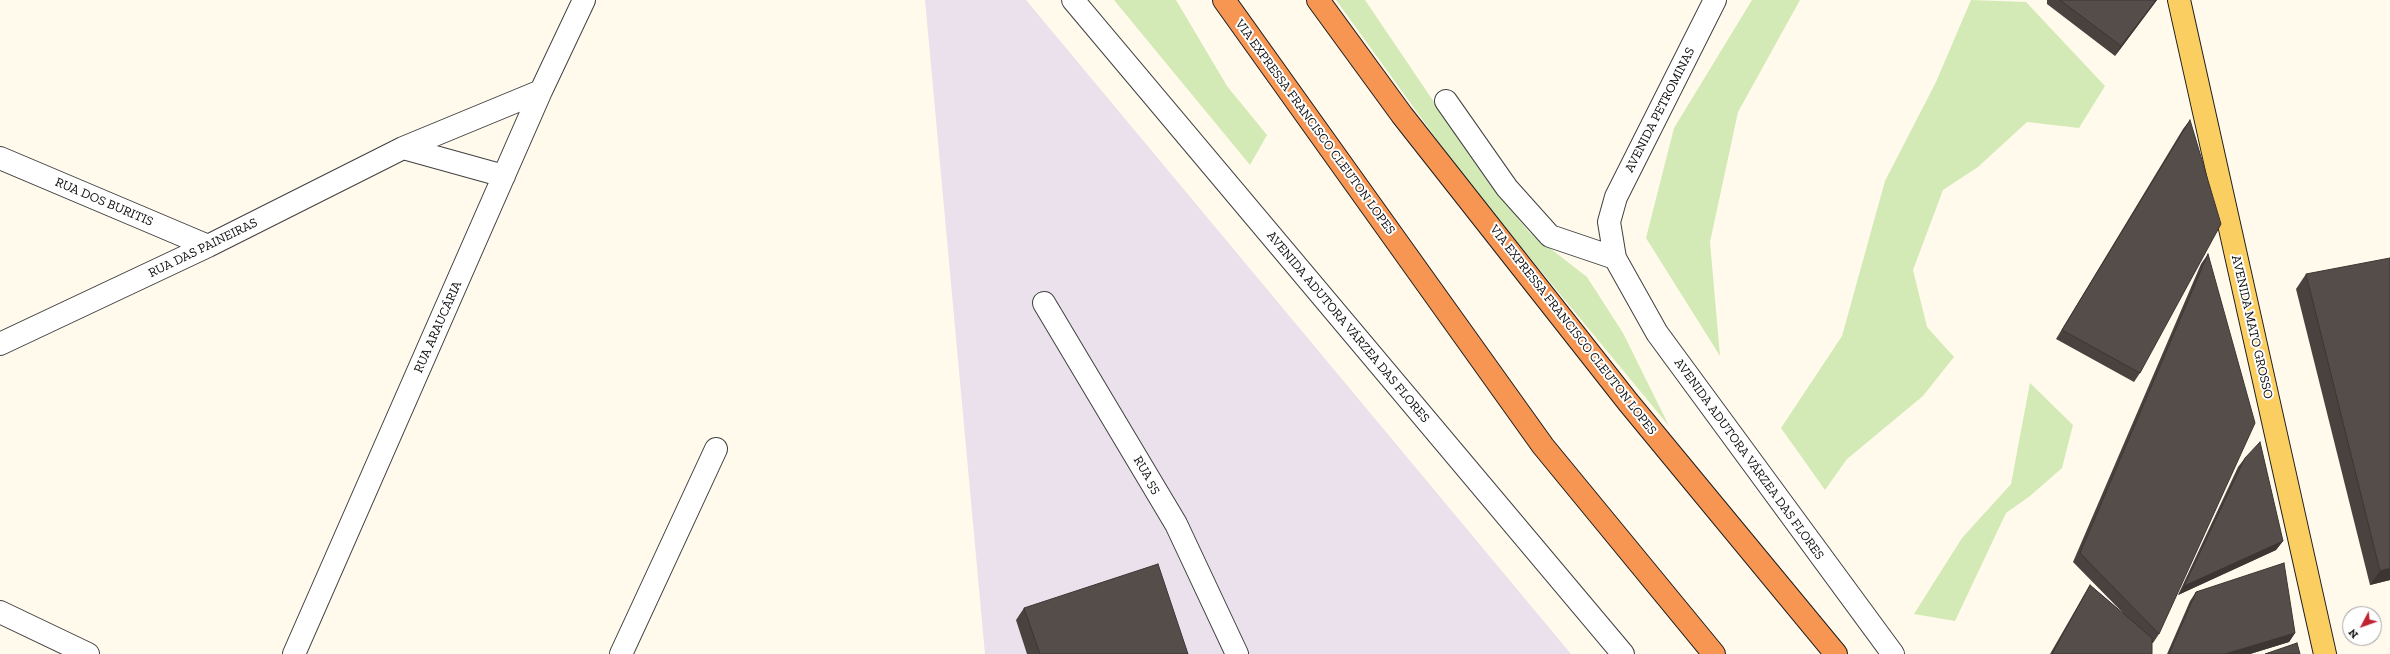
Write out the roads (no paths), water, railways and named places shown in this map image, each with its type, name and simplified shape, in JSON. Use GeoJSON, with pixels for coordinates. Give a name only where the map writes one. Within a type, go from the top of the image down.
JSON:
{"type":"FeatureCollection","features":[{"type":"Feature","properties":{"kind":"highway","name":"VIA EXPRESSA FRANCISCO CLEUTON LOPES"},"geometry":{"type":"LineString","coordinates":[[1224,0],[1544,446],[1714,654]]}},
{"type":"Feature","properties":{"kind":"highway","name":"VIA EXPRESSA FRANCISCO CLEUTON LOPES"},"geometry":{"type":"LineString","coordinates":[[1318,0],[1402,115],[1628,402],[1836,654]]}},
{"type":"Feature","properties":{"kind":"main road","name":"AVENIDA MATO GROSSO"},"geometry":{"type":"LineString","coordinates":[[2179,0],[2325,654]]}},
{"type":"Feature","properties":{"kind":"street","name":"RUA ARAUCÁRIA"},"geometry":{"type":"LineString","coordinates":[[294,654],[541,92],[584,0]]}},
{"type":"Feature","properties":{"kind":"street","name":"AVENIDA ADUTORA VÁRZEA DAS FLORES"},"geometry":{"type":"LineString","coordinates":[[1073,0],[1623,654]]}},
{"type":"Feature","properties":{"kind":"street","name":"AVENIDA PETROMINAS"},"geometry":{"type":"LineString","coordinates":[[1609,222],[1616,197],[1715,0]]}},
{"type":"Feature","properties":{"kind":"street","name":"RUA DAS PAINEIRAS"},"geometry":{"type":"LineString","coordinates":[[0,344],[208,246],[403,148],[541,92]]}},
{"type":"Feature","properties":{"kind":"street"},"geometry":{"type":"LineString","coordinates":[[1446,101],[1507,188],[1550,236],[1615,258]]}},
{"type":"Feature","properties":{"kind":"street"},"geometry":{"type":"LineString","coordinates":[[403,148],[504,176]]}},
{"type":"Feature","properties":{"kind":"street","name":"RUA DOS BURITIS"},"geometry":{"type":"LineString","coordinates":[[0,158],[208,246]]}},
{"type":"Feature","properties":{"kind":"street","name":"AVENIDA ADUTORA VÁRZEA DAS FLORES"},"geometry":{"type":"LineString","coordinates":[[1609,222],[1615,258],[1657,333],[1893,654]]}},
{"type":"Feature","properties":{"kind":"street","name":"RUA 55"},"geometry":{"type":"LineString","coordinates":[[1044,303],[1176,524],[1238,654]]}},
{"type":"Feature","properties":{"kind":"street"},"geometry":{"type":"LineString","coordinates":[[621,654],[716,449]]}},
{"type":"Feature","properties":{"kind":"street"},"geometry":{"type":"LineString","coordinates":[[0,612],[88,654]]}}]}
